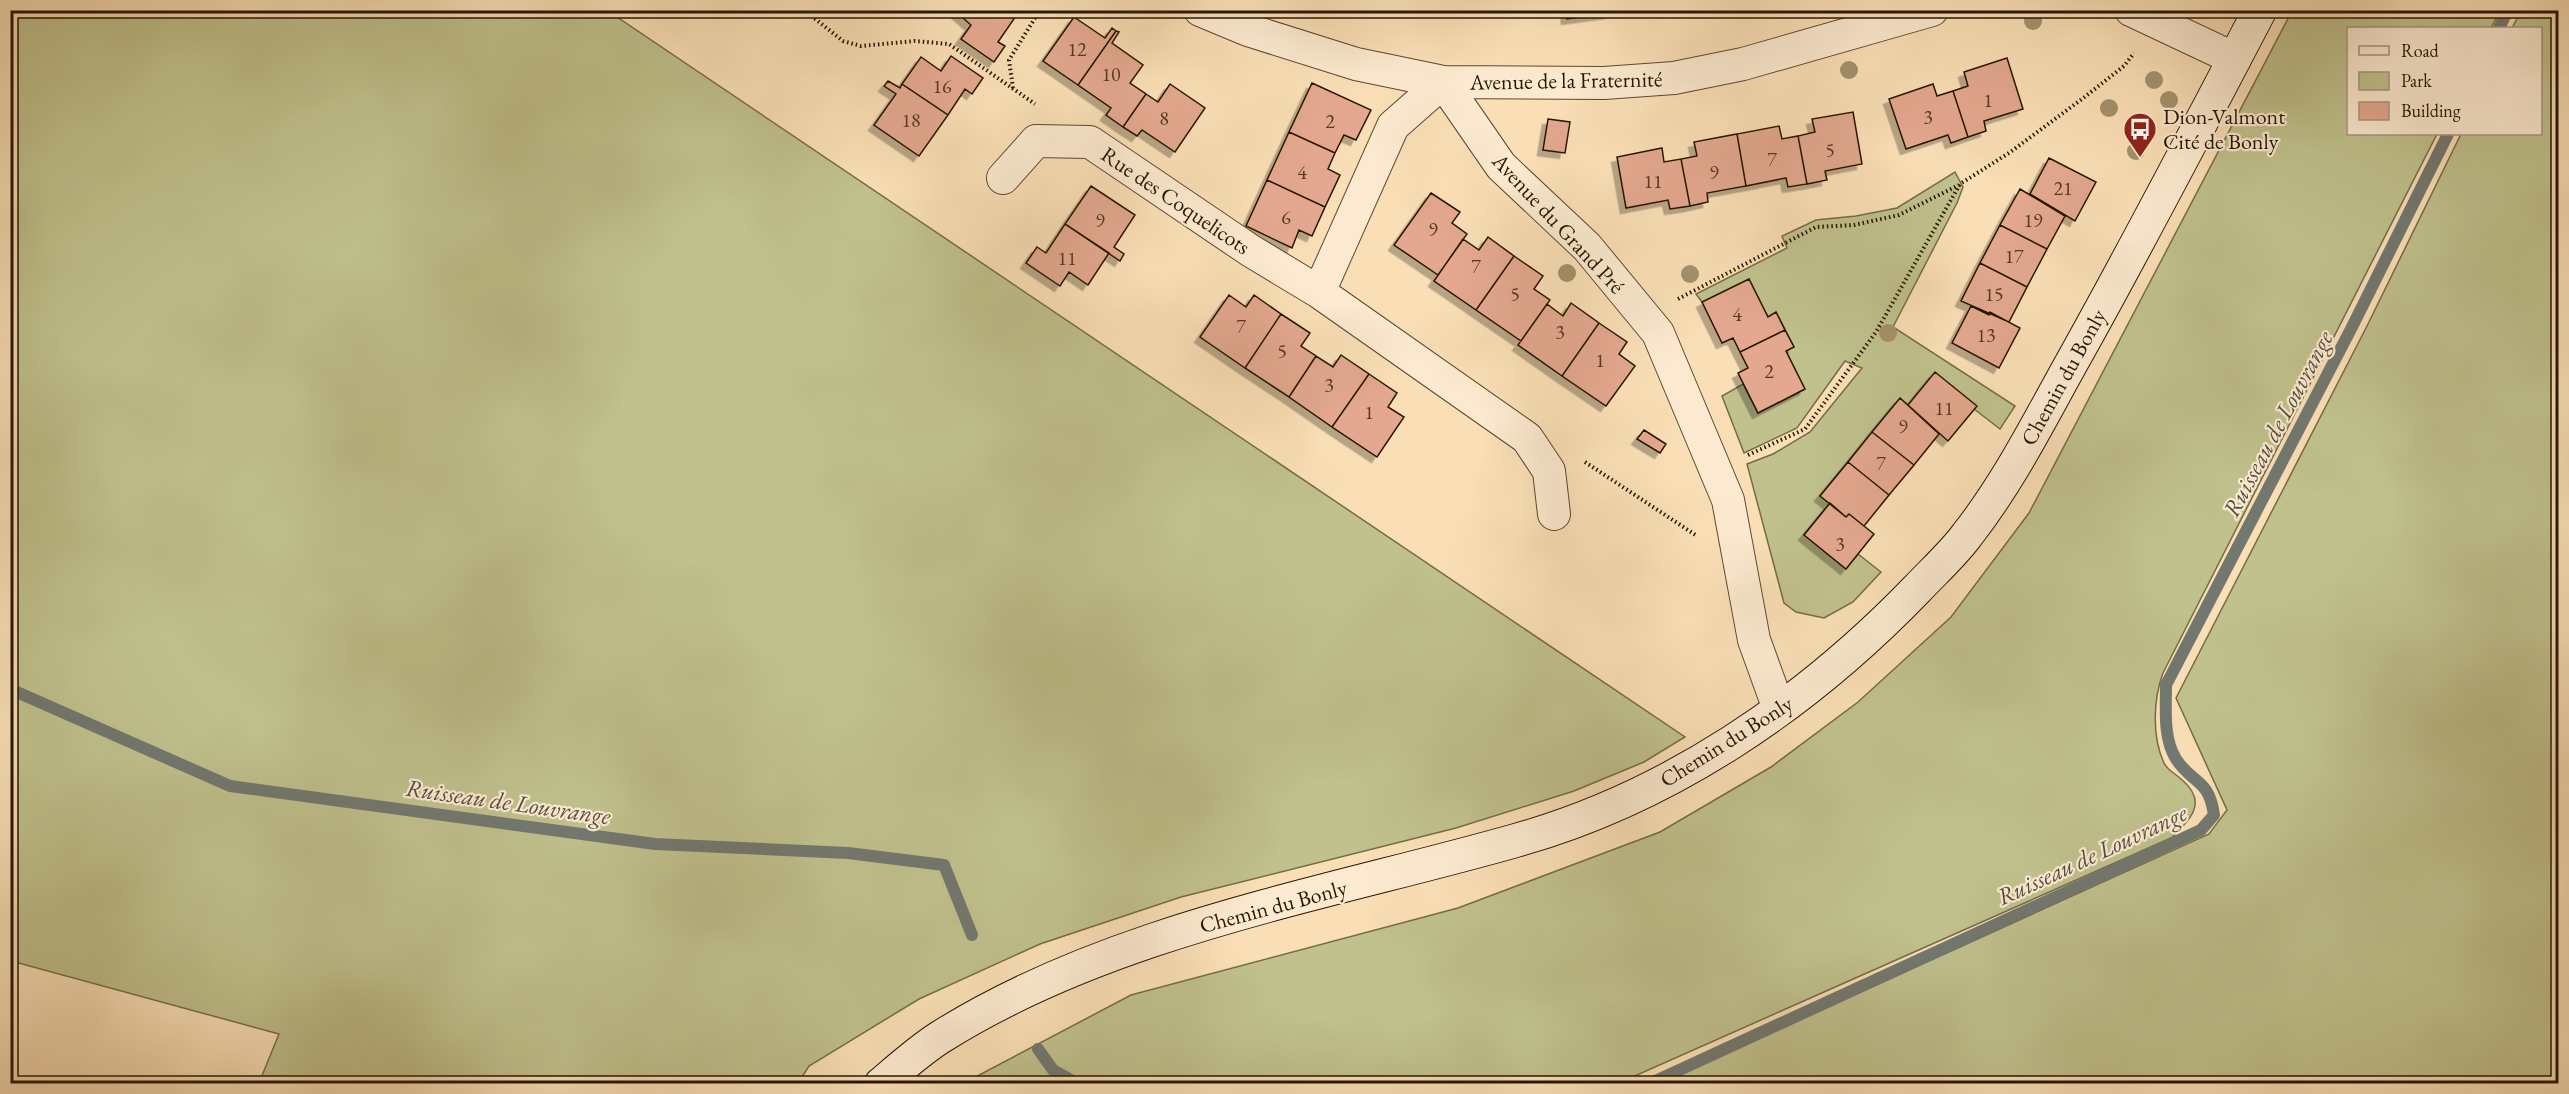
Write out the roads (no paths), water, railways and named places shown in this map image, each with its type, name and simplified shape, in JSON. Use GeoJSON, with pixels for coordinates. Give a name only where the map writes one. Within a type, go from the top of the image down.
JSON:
{"type":"FeatureCollection","features":[{"type":"Feature","properties":{"kind":"street"},"geometry":{"type":"LineString","coordinates":[[1200,10],[1248,30],[1356,63],[1443,82]]}},
{"type":"Feature","properties":{"kind":"street","name":"Avenue de la Fraternité"},"geometry":{"type":"LineString","coordinates":[[1443,82],[1604,83],[1674,78],[1743,64],[1932,10]]}},
{"type":"Feature","properties":{"kind":"street","name":"Chemin du Bonly"},"geometry":{"type":"LineString","coordinates":[[881,1083],[938,1039],[1029,988],[1102,958],[1176,932],[1521,840],[1603,812],[1684,771],[1804,692],[1875,632],[1964,539],[2003,486],[2148,225],[2260,10]]}},
{"type":"Feature","properties":{"kind":"street"},"geometry":{"type":"LineString","coordinates":[[2145,16],[2235,59]]}},
{"type":"Feature","properties":{"kind":"street"},"geometry":{"type":"LineString","coordinates":[[1319,292],[1393,126],[1443,82]]}},
{"type":"Feature","properties":{"kind":"street","name":"Avenue du Grand Pré"},"geometry":{"type":"LineString","coordinates":[[1443,82],[1501,166],[1587,247],[1658,333],[1728,500],[1754,640],[1779,709]]}},
{"type":"Feature","properties":{"kind":"street","name":"Rue des Coquelicots"},"geometry":{"type":"LineString","coordinates":[[1003,178],[1036,141],[1090,141],[1251,251],[1319,292],[1527,438],[1549,471],[1554,514]]}},
{"type":"Feature","properties":{"kind":"waterway","name":"Ruisseau de Louvrange"},"geometry":{"type":"LineString","coordinates":[[2500,27],[2508,10]]}},
{"type":"Feature","properties":{"kind":"waterway","name":"Ruisseau de Louvrange"},"geometry":{"type":"LineString","coordinates":[[1649,1084],[2201,830],[2214,815],[2208,794],[2182,767],[2172,751],[2166,723],[2166,685],[2352,327],[2448,135]]}},
{"type":"Feature","properties":{"kind":"waterway","name":"Ruisseau de Louvrange"},"geometry":{"type":"LineString","coordinates":[[10,689],[230,786],[655,844],[848,853],[944,865],[972,935]]}},
{"type":"Feature","properties":{"kind":"waterway","name":"Ruisseau de Louvrange"},"geometry":{"type":"LineString","coordinates":[[1038,1049],[1053,1070],[1078,1084]]}},
{"type":"Feature","properties":{"kind":"place","name":"Dion-Valmont Cité de Bonly"},"geometry":{"type":"Point","coordinates":[2140,158]}}]}
